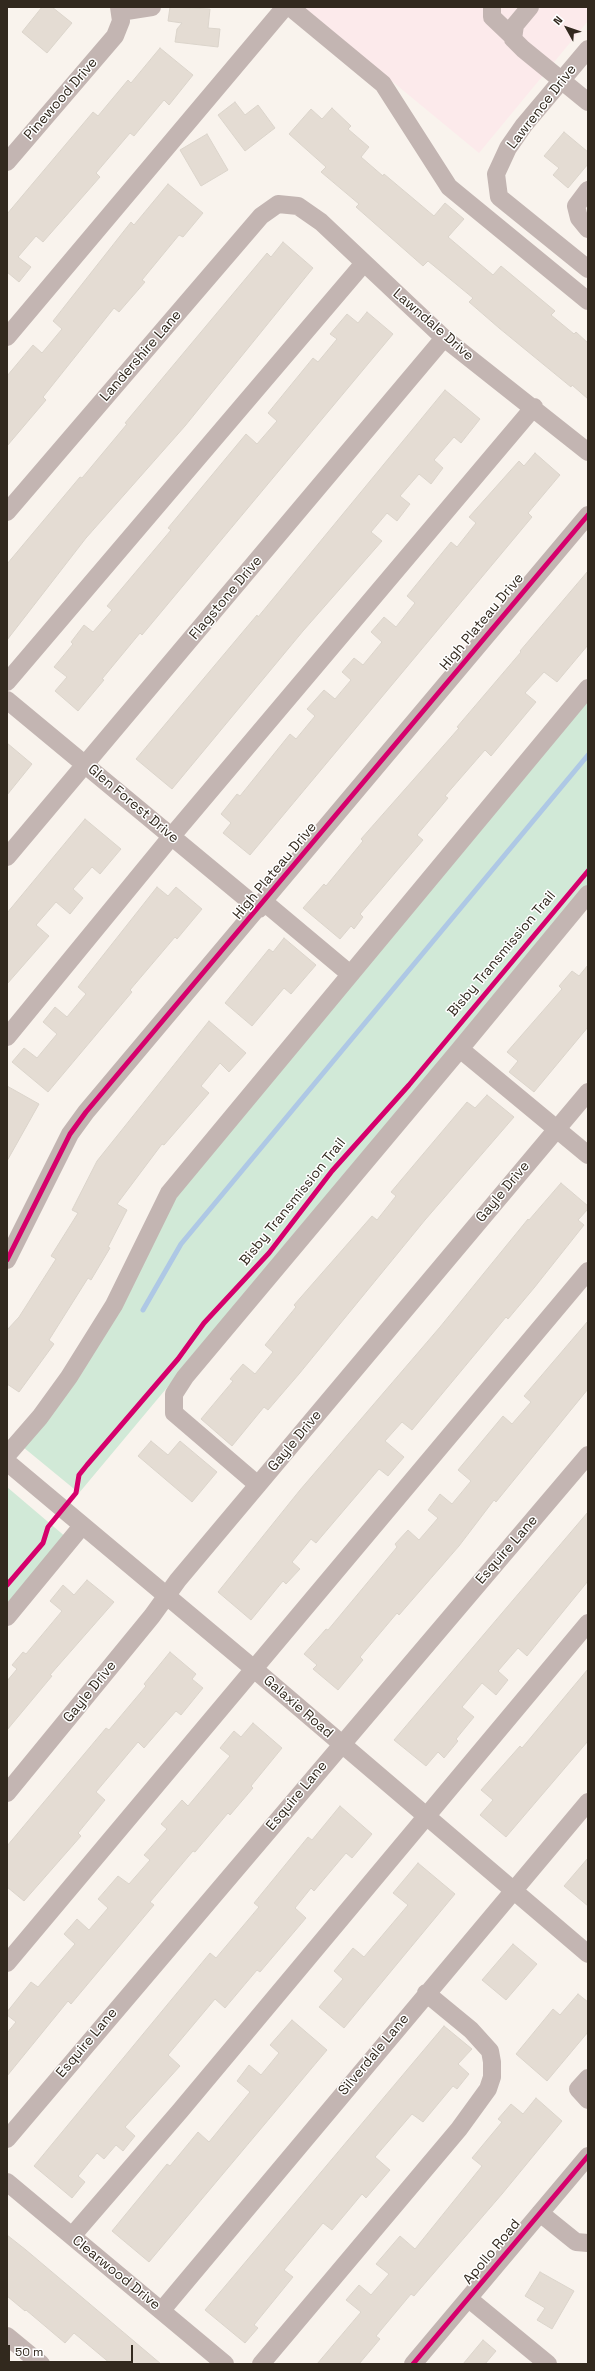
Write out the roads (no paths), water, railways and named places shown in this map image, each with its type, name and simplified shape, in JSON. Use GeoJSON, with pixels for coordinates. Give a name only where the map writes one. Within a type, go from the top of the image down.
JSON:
{"type":"FeatureCollection","features":[{"type":"Feature","properties":{"kind":"street"},"geometry":{"type":"LineString","coordinates":[[120,10],[152,7]]}},
{"type":"Feature","properties":{"kind":"street"},"geometry":{"type":"LineString","coordinates":[[7,337],[285,7]]}},
{"type":"Feature","properties":{"kind":"street"},"geometry":{"type":"LineString","coordinates":[[290,7],[383,84],[449,187],[588,301]]}},
{"type":"Feature","properties":{"kind":"street"},"geometry":{"type":"LineString","coordinates":[[492,7],[492,17],[523,49],[588,102]]}},
{"type":"Feature","properties":{"kind":"street"},"geometry":{"type":"LineString","coordinates":[[513,37],[515,25],[530,7]]}},
{"type":"Feature","properties":{"kind":"street","name":"Pinewood Drive"},"geometry":{"type":"LineString","coordinates":[[7,162],[115,36],[121,21],[120,10]]}},
{"type":"Feature","properties":{"kind":"street","name":"Lawrence Drive"},"geometry":{"type":"LineString","coordinates":[[588,48],[508,148],[496,174],[499,197],[588,269]]}},
{"type":"Feature","properties":{"kind":"street"},"geometry":{"type":"LineString","coordinates":[[588,190],[576,206],[579,218],[588,229]]}},
{"type":"Feature","properties":{"kind":"street","name":"Lawndale Drive"},"geometry":{"type":"LineString","coordinates":[[278,204],[298,206],[321,222],[444,338],[534,407],[588,452]]}},
{"type":"Feature","properties":{"kind":"street","name":"Landershire Lane"},"geometry":{"type":"LineString","coordinates":[[7,512],[261,216],[278,204]]}},
{"type":"Feature","properties":{"kind":"street"},"geometry":{"type":"LineString","coordinates":[[7,682],[364,263]]}},
{"type":"Feature","properties":{"kind":"street","name":"Flagstone Drive"},"geometry":{"type":"LineString","coordinates":[[7,857],[444,338]]}},
{"type":"Feature","properties":{"kind":"street"},"geometry":{"type":"LineString","coordinates":[[7,1036],[171,837],[534,407]]}},
{"type":"Feature","properties":{"kind":"street","name":"High Plateau Drive"},"geometry":{"type":"LineString","coordinates":[[7,1260],[70,1134],[588,515]]}},
{"type":"Feature","properties":{"kind":"street"},"geometry":{"type":"LineString","coordinates":[[9,1466],[40,1417],[81,1358],[114,1305],[169,1193],[588,688]]}},
{"type":"Feature","properties":{"kind":"street","name":"Glen Forest Drive"},"geometry":{"type":"LineString","coordinates":[[7,700],[86,764],[171,837],[350,974]]}},
{"type":"Feature","properties":{"kind":"street"},"geometry":{"type":"LineString","coordinates":[[258,1485],[174,1413],[174,1394],[185,1377],[588,894]]}},
{"type":"Feature","properties":{"kind":"street"},"geometry":{"type":"LineString","coordinates":[[460,1049],[588,1155]]}},
{"type":"Feature","properties":{"kind":"street","name":"Gayle Drive"},"geometry":{"type":"LineString","coordinates":[[7,1793],[166,1596],[588,1092]]}},
{"type":"Feature","properties":{"kind":"street"},"geometry":{"type":"LineString","coordinates":[[7,1962],[588,1271]]}},
{"type":"Feature","properties":{"kind":"street","name":"Esquire Lane"},"geometry":{"type":"LineString","coordinates":[[7,2139],[588,1455]]}},
{"type":"Feature","properties":{"kind":"street","name":"Galaxie Road"},"geometry":{"type":"LineString","coordinates":[[9,1466],[254,1669],[588,1954]]}},
{"type":"Feature","properties":{"kind":"street"},"geometry":{"type":"LineString","coordinates":[[7,1617],[82,1526]]}},
{"type":"Feature","properties":{"kind":"street"},"geometry":{"type":"LineString","coordinates":[[72,2236],[180,2111],[588,1623]]}},
{"type":"Feature","properties":{"kind":"street","name":"Silverdale Lane"},"geometry":{"type":"LineString","coordinates":[[162,2310],[426,1993],[588,1802]]}},
{"type":"Feature","properties":{"kind":"street"},"geometry":{"type":"LineString","coordinates":[[261,2364],[459,2129],[488,2089],[492,2077],[490,2051],[470,2030],[426,1993]]}},
{"type":"Feature","properties":{"kind":"street"},"geometry":{"type":"LineString","coordinates":[[588,2078],[578,2089],[588,2100]]}},
{"type":"Feature","properties":{"kind":"street","name":"Apollo Road"},"geometry":{"type":"LineString","coordinates":[[413,2364],[588,2156]]}},
{"type":"Feature","properties":{"kind":"street","name":"Clearwood Drive"},"geometry":{"type":"LineString","coordinates":[[7,2182],[225,2364]]}},
{"type":"Feature","properties":{"kind":"street"},"geometry":{"type":"LineString","coordinates":[[540,2213],[576,2242],[588,2243]]}},
{"type":"Feature","properties":{"kind":"street"},"geometry":{"type":"LineString","coordinates":[[469,2299],[548,2364]]}},
{"type":"Feature","properties":{"kind":"street"},"geometry":{"type":"LineString","coordinates":[[7,2336],[41,2364]]}},
{"type":"Feature","properties":{"kind":"waterway"},"geometry":{"type":"LineString","coordinates":[[143,1310],[181,1244],[588,755]]}}]}
